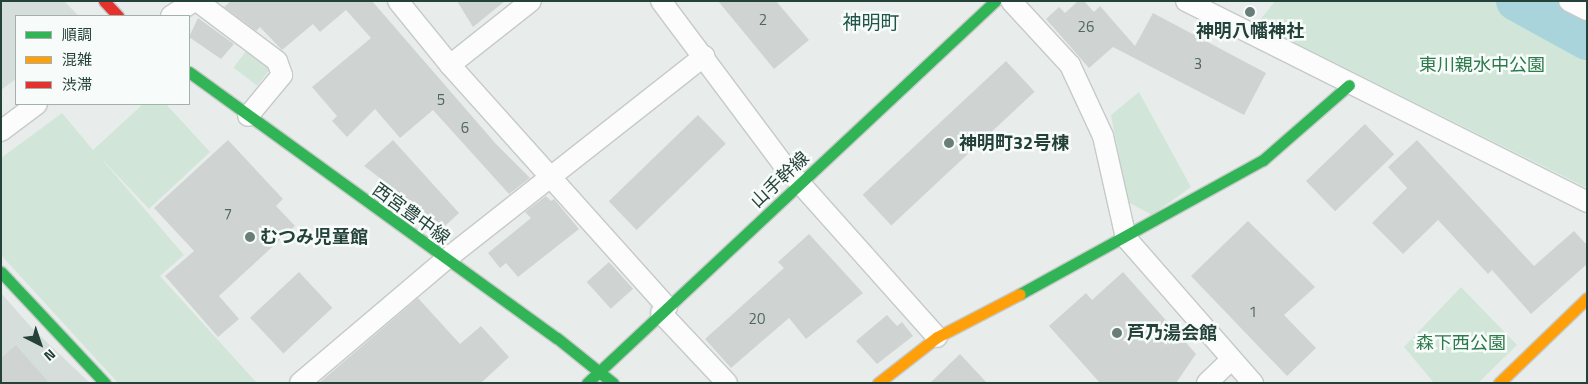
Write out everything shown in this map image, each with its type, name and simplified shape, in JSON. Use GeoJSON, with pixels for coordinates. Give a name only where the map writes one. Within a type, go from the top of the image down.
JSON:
{"type":"FeatureCollection","features":[{"type":"Feature","properties":{"kind":"street"},"geometry":{"type":"LineString","coordinates":[[104,1],[117,15]]}},
{"type":"Feature","properties":{"kind":"street"},"geometry":{"type":"LineString","coordinates":[[173,15],[195,1],[278,61],[282,75],[248,116]]}},
{"type":"Feature","properties":{"kind":"street"},"geometry":{"type":"LineString","coordinates":[[398,1],[450,65],[551,178],[727,383]]}},
{"type":"Feature","properties":{"kind":"street"},"geometry":{"type":"LineString","coordinates":[[450,65],[531,1]]}},
{"type":"Feature","properties":{"kind":"street"},"geometry":{"type":"LineString","coordinates":[[661,1],[802,185],[938,337]]}},
{"type":"Feature","properties":{"kind":"street","name":"山手幹線"},"geometry":{"type":"LineString","coordinates":[[587,383],[664,310],[802,185],[995,1]]}},
{"type":"Feature","properties":{"kind":"street"},"geometry":{"type":"LineString","coordinates":[[1011,1],[1070,65],[1103,136],[1121,202],[1126,238],[1253,383]]}},
{"type":"Feature","properties":{"kind":"street"},"geometry":{"type":"LineString","coordinates":[[1186,1],[1349,85],[1587,202]]}},
{"type":"Feature","properties":{"kind":"street"},"geometry":{"type":"LineString","coordinates":[[1569,1],[1587,10]]}},
{"type":"Feature","properties":{"kind":"street"},"geometry":{"type":"LineString","coordinates":[[300,383],[445,260],[704,56]]}},
{"type":"Feature","properties":{"kind":"street","name":"西宮豊中線"},"geometry":{"type":"LineString","coordinates":[[190,73],[613,383]]}},
{"type":"Feature","properties":{"kind":"street"},"geometry":{"type":"LineString","coordinates":[[878,383],[938,337],[1126,238],[1263,160],[1349,85]]}},
{"type":"Feature","properties":{"kind":"street"},"geometry":{"type":"LineString","coordinates":[[1,131],[36,105]]}},
{"type":"Feature","properties":{"kind":"street"},"geometry":{"type":"LineString","coordinates":[[1,272],[105,383]]}},
{"type":"Feature","properties":{"kind":"street"},"geometry":{"type":"LineString","coordinates":[[1499,383],[1587,298]]}},
{"type":"Feature","properties":{"kind":"street"},"geometry":{"type":"LineString","coordinates":[[1207,383],[1231,360]]}},
{"type":"Feature","properties":{"kind":"shaded area"},"geometry":{"type":"Polygon","coordinates":[[[1,1],[64,1],[78,15],[15,15],[15,80],[1,90],[1,1]]]}},
{"type":"Feature","properties":{"kind":"shaded area"},"geometry":{"type":"Polygon","coordinates":[[[1,293],[32,328],[90,383],[1,383],[1,293]]]}},
{"type":"Feature","properties":{"kind":"green space","name":"東川親水中公園"},"geometry":{"type":"Polygon","coordinates":[[[1275,1],[1495,1],[1587,50],[1587,188],[1257,24],[1275,1]]]}},
{"type":"Feature","properties":{"kind":"green space"},"geometry":{"type":"Polygon","coordinates":[[[246,51],[270,69],[257,86],[233,68],[246,51]]]}},
{"type":"Feature","properties":{"kind":"green space"},"geometry":{"type":"Polygon","coordinates":[[[1139,92],[1191,187],[1152,215],[1128,202],[1111,115],[1139,92]]]}},
{"type":"Feature","properties":{"kind":"green space"},"geometry":{"type":"Polygon","coordinates":[[[142,105],[167,105],[210,152],[149,209],[99,156],[184,255],[160,276],[257,383],[118,383],[1,255],[1,158],[62,113],[93,150],[142,105]]]}},
{"type":"Feature","properties":{"kind":"green space","name":"森下西公園"},"geometry":{"type":"Polygon","coordinates":[[[1461,287],[1517,345],[1478,383],[1434,383],[1404,347],[1461,287]]]}},
{"type":"Feature","properties":{"kind":"building"},"geometry":{"type":"Polygon","coordinates":[[[231,1],[372,1],[496,144],[530,178],[509,194],[433,110],[400,138],[375,109],[347,137],[332,121],[337,116],[312,87],[371,38],[346,10],[320,32],[313,24],[282,50],[260,27],[256,31],[224,7],[231,1]]]}},
{"type":"Feature","properties":{"kind":"building"},"geometry":{"type":"Polygon","coordinates":[[[457,1],[505,1],[473,27],[457,1]]]}},
{"type":"Feature","properties":{"kind":"building"},"geometry":{"type":"Polygon","coordinates":[[[718,1],[776,1],[809,40],[774,69],[718,1]]]}},
{"type":"Feature","properties":{"kind":"building"},"geometry":{"type":"Polygon","coordinates":[[[1078,1],[1084,1],[1094,12],[1100,6],[1135,46],[1153,13],[1266,73],[1244,115],[1113,47],[1089,68],[1046,19],[1059,7],[1065,13],[1078,1]]]}},
{"type":"Feature","properties":{"kind":"building"},"geometry":{"type":"Polygon","coordinates":[[[198,18],[234,44],[221,59],[190,38],[198,18]]]}},
{"type":"Feature","properties":{"kind":"building","name":"神明町32号棟"},"geometry":{"type":"Polygon","coordinates":[[[1006,61],[1035,92],[891,225],[863,195],[1006,61]]]}},
{"type":"Feature","properties":{"kind":"building"},"geometry":{"type":"Polygon","coordinates":[[[698,115],[726,144],[637,230],[609,201],[698,115]]]}},
{"type":"Feature","properties":{"kind":"building"},"geometry":{"type":"Polygon","coordinates":[[[1365,124],[1394,154],[1335,211],[1306,181],[1365,124]]]}},
{"type":"Feature","properties":{"kind":"building"},"geometry":{"type":"Polygon","coordinates":[[[228,140],[283,199],[276,206],[295,226],[219,296],[239,319],[218,337],[165,276],[194,251],[154,208],[228,140]]]}},
{"type":"Feature","properties":{"kind":"building"},"geometry":{"type":"Polygon","coordinates":[[[393,140],[459,213],[444,227],[364,166],[393,140]]]}},
{"type":"Feature","properties":{"kind":"building"},"geometry":{"type":"Polygon","coordinates":[[[1417,140],[1534,266],[1574,231],[1587,245],[1587,264],[1531,314],[1492,270],[1488,274],[1438,220],[1403,254],[1372,223],[1407,188],[1388,167],[1417,140]]]}},
{"type":"Feature","properties":{"kind":"building"},"geometry":{"type":"Polygon","coordinates":[[[546,196],[551,201],[554,199],[579,229],[518,277],[506,263],[500,268],[488,253],[531,218],[525,212],[546,196]]]}},
{"type":"Feature","properties":{"kind":"building"},"geometry":{"type":"Polygon","coordinates":[[[1248,221],[1315,287],[1284,315],[1316,348],[1287,376],[1191,276],[1248,221]]]}},
{"type":"Feature","properties":{"kind":"building"},"geometry":{"type":"Polygon","coordinates":[[[809,234],[863,293],[806,339],[789,318],[731,368],[705,339],[784,268],[778,262],[809,234]]]}},
{"type":"Feature","properties":{"kind":"building"},"geometry":{"type":"Polygon","coordinates":[[[609,262],[633,289],[611,309],[587,282],[609,262]]]}},
{"type":"Feature","properties":{"kind":"building"},"geometry":{"type":"Polygon","coordinates":[[[299,272],[332,308],[283,354],[250,318],[299,272]]]}},
{"type":"Feature","properties":{"kind":"building","name":"芦乃湯会館"},"geometry":{"type":"Polygon","coordinates":[[[1123,272],[1196,354],[1176,383],[1100,383],[1049,326],[1086,293],[1092,300],[1123,272]]]}},
{"type":"Feature","properties":{"kind":"building"},"geometry":{"type":"Polygon","coordinates":[[[418,298],[460,344],[481,326],[509,357],[481,383],[319,383],[418,298]]]}},
{"type":"Feature","properties":{"kind":"building"},"geometry":{"type":"Polygon","coordinates":[[[887,315],[897,326],[902,322],[913,336],[877,364],[856,341],[887,315]]]}},
{"type":"Feature","properties":{"kind":"building"},"geometry":{"type":"Polygon","coordinates":[[[16,345],[49,383],[1,383],[1,358],[16,345]]]}},
{"type":"Feature","properties":{"kind":"building"},"geometry":{"type":"Polygon","coordinates":[[[960,354],[987,383],[930,383],[960,354]]]}},
{"type":"Feature","properties":{"kind":"waterway"},"geometry":{"type":"LineString","coordinates":[[1516,1],[1587,40]]}},
{"type":"Feature","properties":{"kind":"traffic: fast"},"geometry":{"type":"LineString","coordinates":[[587,383],[995,1]]}},
{"type":"Feature","properties":{"kind":"traffic: fast"},"geometry":{"type":"LineString","coordinates":[[190,73],[557,338],[613,383]]}},
{"type":"Feature","properties":{"kind":"traffic: fast"},"geometry":{"type":"LineString","coordinates":[[1020,294],[1263,160],[1349,85]]}},
{"type":"Feature","properties":{"kind":"traffic: fast"},"geometry":{"type":"LineString","coordinates":[[1,272],[105,383]]}},
{"type":"Feature","properties":{"kind":"traffic: slow"},"geometry":{"type":"LineString","coordinates":[[878,383],[937,337],[1020,294]]}},
{"type":"Feature","properties":{"kind":"traffic: slow"},"geometry":{"type":"LineString","coordinates":[[1499,383],[1587,298]]}},
{"type":"Feature","properties":{"kind":"traffic: jam"},"geometry":{"type":"LineString","coordinates":[[104,1],[117,15]]}},
{"type":"Feature","properties":{"kind":"place","name":"神明八幡神社"},"geometry":{"type":"Point","coordinates":[1250,12]}},
{"type":"Feature","properties":{"kind":"place","name":"神明町32号棟"},"geometry":{"type":"Point","coordinates":[949,143]}},
{"type":"Feature","properties":{"kind":"place","name":"むつみ児童館"},"geometry":{"type":"Point","coordinates":[250,237]}},
{"type":"Feature","properties":{"kind":"place","name":"芦乃湯会館"},"geometry":{"type":"Point","coordinates":[1117,333]}},
{"type":"Feature","properties":{"kind":"district","name":"神明町"},"geometry":{"type":"Point","coordinates":[871,22]}}]}
